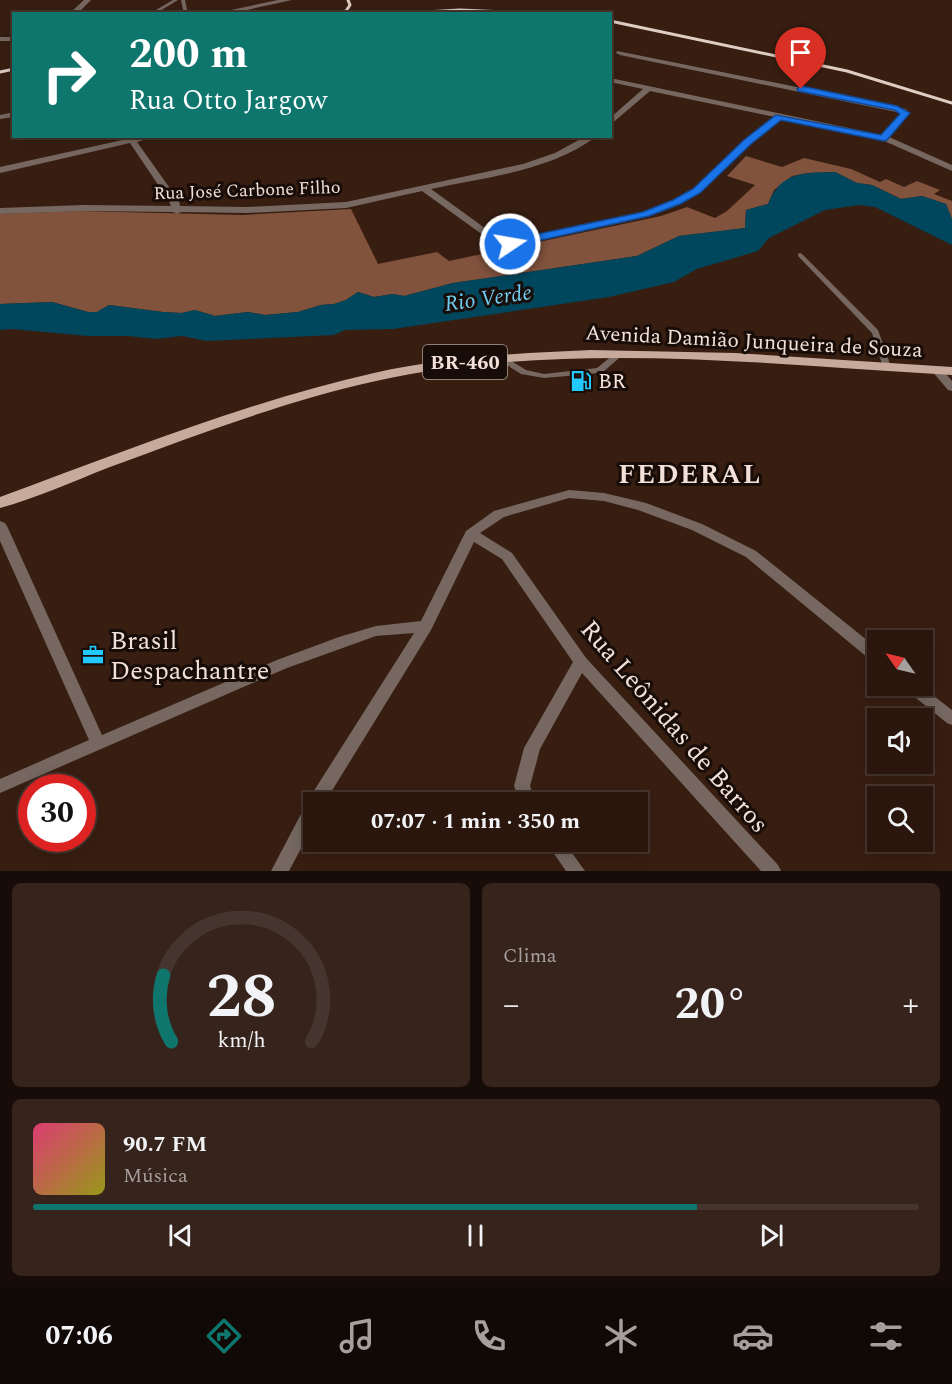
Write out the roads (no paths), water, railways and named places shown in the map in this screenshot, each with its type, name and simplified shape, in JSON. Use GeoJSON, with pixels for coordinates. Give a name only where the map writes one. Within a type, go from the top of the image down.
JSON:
{"type":"FeatureCollection","features":[{"type":"Feature","properties":{"kind":"main road","name":"Avenida Damião Junqueira de Souza"},"geometry":{"type":"LineString","coordinates":[[0,503],[264,407],[322,390],[377,376],[500,358],[621,353],[945,371]]}},
{"type":"Feature","properties":{"kind":"street"},"geometry":{"type":"LineString","coordinates":[[74,12],[88,0]]}},
{"type":"Feature","properties":{"kind":"street"},"geometry":{"type":"LineString","coordinates":[[226,12],[289,0]]}},
{"type":"Feature","properties":{"kind":"street"},"geometry":{"type":"LineString","coordinates":[[620,53],[910,112]]}},
{"type":"Feature","properties":{"kind":"street"},"geometry":{"type":"LineString","coordinates":[[612,81],[647,90],[884,138],[952,168]]}},
{"type":"Feature","properties":{"kind":"street"},"geometry":{"type":"LineString","coordinates":[[612,121],[647,90]]}},
{"type":"Feature","properties":{"kind":"street"},"geometry":{"type":"LineString","coordinates":[[884,138],[905,113],[895,108]]}},
{"type":"Feature","properties":{"kind":"street"},"geometry":{"type":"LineString","coordinates":[[424,188],[497,241],[504,243],[646,214],[676,202],[696,191],[747,142],[780,117]]}},
{"type":"Feature","properties":{"kind":"street","name":"Rua José Carbone Filho"},"geometry":{"type":"LineString","coordinates":[[0,211],[84,208],[177,211],[247,210],[346,205],[525,166],[558,155],[588,138]]}},
{"type":"Feature","properties":{"kind":"street"},"geometry":{"type":"LineString","coordinates":[[0,170],[130,139],[174,201],[177,211]]}},
{"type":"Feature","properties":{"kind":"street"},"geometry":{"type":"LineString","coordinates":[[945,371],[952,388]]}},
{"type":"Feature","properties":{"kind":"street"},"geometry":{"type":"LineString","coordinates":[[322,792],[426,626],[471,534],[499,514],[569,494],[604,497],[641,506],[697,527],[751,554],[771,568],[867,649]]}},
{"type":"Feature","properties":{"kind":"street"},"geometry":{"type":"LineString","coordinates":[[0,526],[98,743]]}},
{"type":"Feature","properties":{"kind":"street","name":"Rua Leônidas de Barros"},"geometry":{"type":"LineString","coordinates":[[471,534],[507,556],[581,662],[772,871]]}},
{"type":"Feature","properties":{"kind":"street"},"geometry":{"type":"LineString","coordinates":[[0,786],[344,641],[376,631],[426,626]]}},
{"type":"Feature","properties":{"kind":"street"},"geometry":{"type":"LineString","coordinates":[[524,792],[522,786],[532,748],[581,662]]}},
{"type":"Feature","properties":{"kind":"street"},"geometry":{"type":"LineString","coordinates":[[923,696],[952,719]]}},
{"type":"Feature","properties":{"kind":"street"},"geometry":{"type":"LineString","coordinates":[[280,871],[303,828]]}},
{"type":"Feature","properties":{"kind":"street"},"geometry":{"type":"LineString","coordinates":[[562,852],[576,871]]}},
{"type":"Feature","properties":{"kind":"lane"},"geometry":{"type":"LineString","coordinates":[[155,12],[176,0]]}},
{"type":"Feature","properties":{"kind":"lane"},"geometry":{"type":"LineString","coordinates":[[800,255],[875,332],[887,367]]}},
{"type":"Feature","properties":{"kind":"lane"},"geometry":{"type":"LineString","coordinates":[[500,358],[524,372],[544,376],[600,370],[621,353]]}},
{"type":"Feature","properties":{"kind":"water","name":"Rio Verde"},"geometry":{"type":"Polygon","coordinates":[[[835,172],[857,183],[872,185],[901,199],[922,196],[946,204],[952,219],[952,245],[875,207],[859,205],[825,210],[769,238],[758,251],[697,269],[674,282],[609,297],[393,329],[345,330],[334,335],[207,341],[182,336],[156,339],[0,330],[0,304],[52,302],[88,312],[97,312],[109,305],[163,312],[182,313],[195,310],[215,316],[248,312],[265,315],[298,312],[321,305],[334,304],[358,292],[374,297],[393,294],[404,296],[453,283],[637,256],[679,236],[745,228],[746,210],[768,204],[773,193],[787,180],[804,174],[835,172]]]}},
{"type":"Feature","properties":{"kind":"railway"},"geometry":{"type":"LineString","coordinates":[[343,12],[350,5],[348,0]]}},
{"type":"Feature","properties":{"kind":"railway"},"geometry":{"type":"LineString","coordinates":[[426,12],[460,10],[506,12]]}},
{"type":"Feature","properties":{"kind":"railway"},"geometry":{"type":"LineString","coordinates":[[612,21],[847,71],[952,103]]}},
{"type":"Feature","properties":{"kind":"railway"},"geometry":{"type":"LineString","coordinates":[[0,72],[12,69]]}},
{"type":"Feature","properties":{"kind":"place","name":"BR"},"geometry":{"type":"Point","coordinates":[581,381]}},
{"type":"Feature","properties":{"kind":"place","name":"Brasil Despachantre"},"geometry":{"type":"Point","coordinates":[93,655]}},
{"type":"Feature","properties":{"kind":"district","name":"FEDERAL"},"geometry":{"type":"Point","coordinates":[690,474]}}]}
